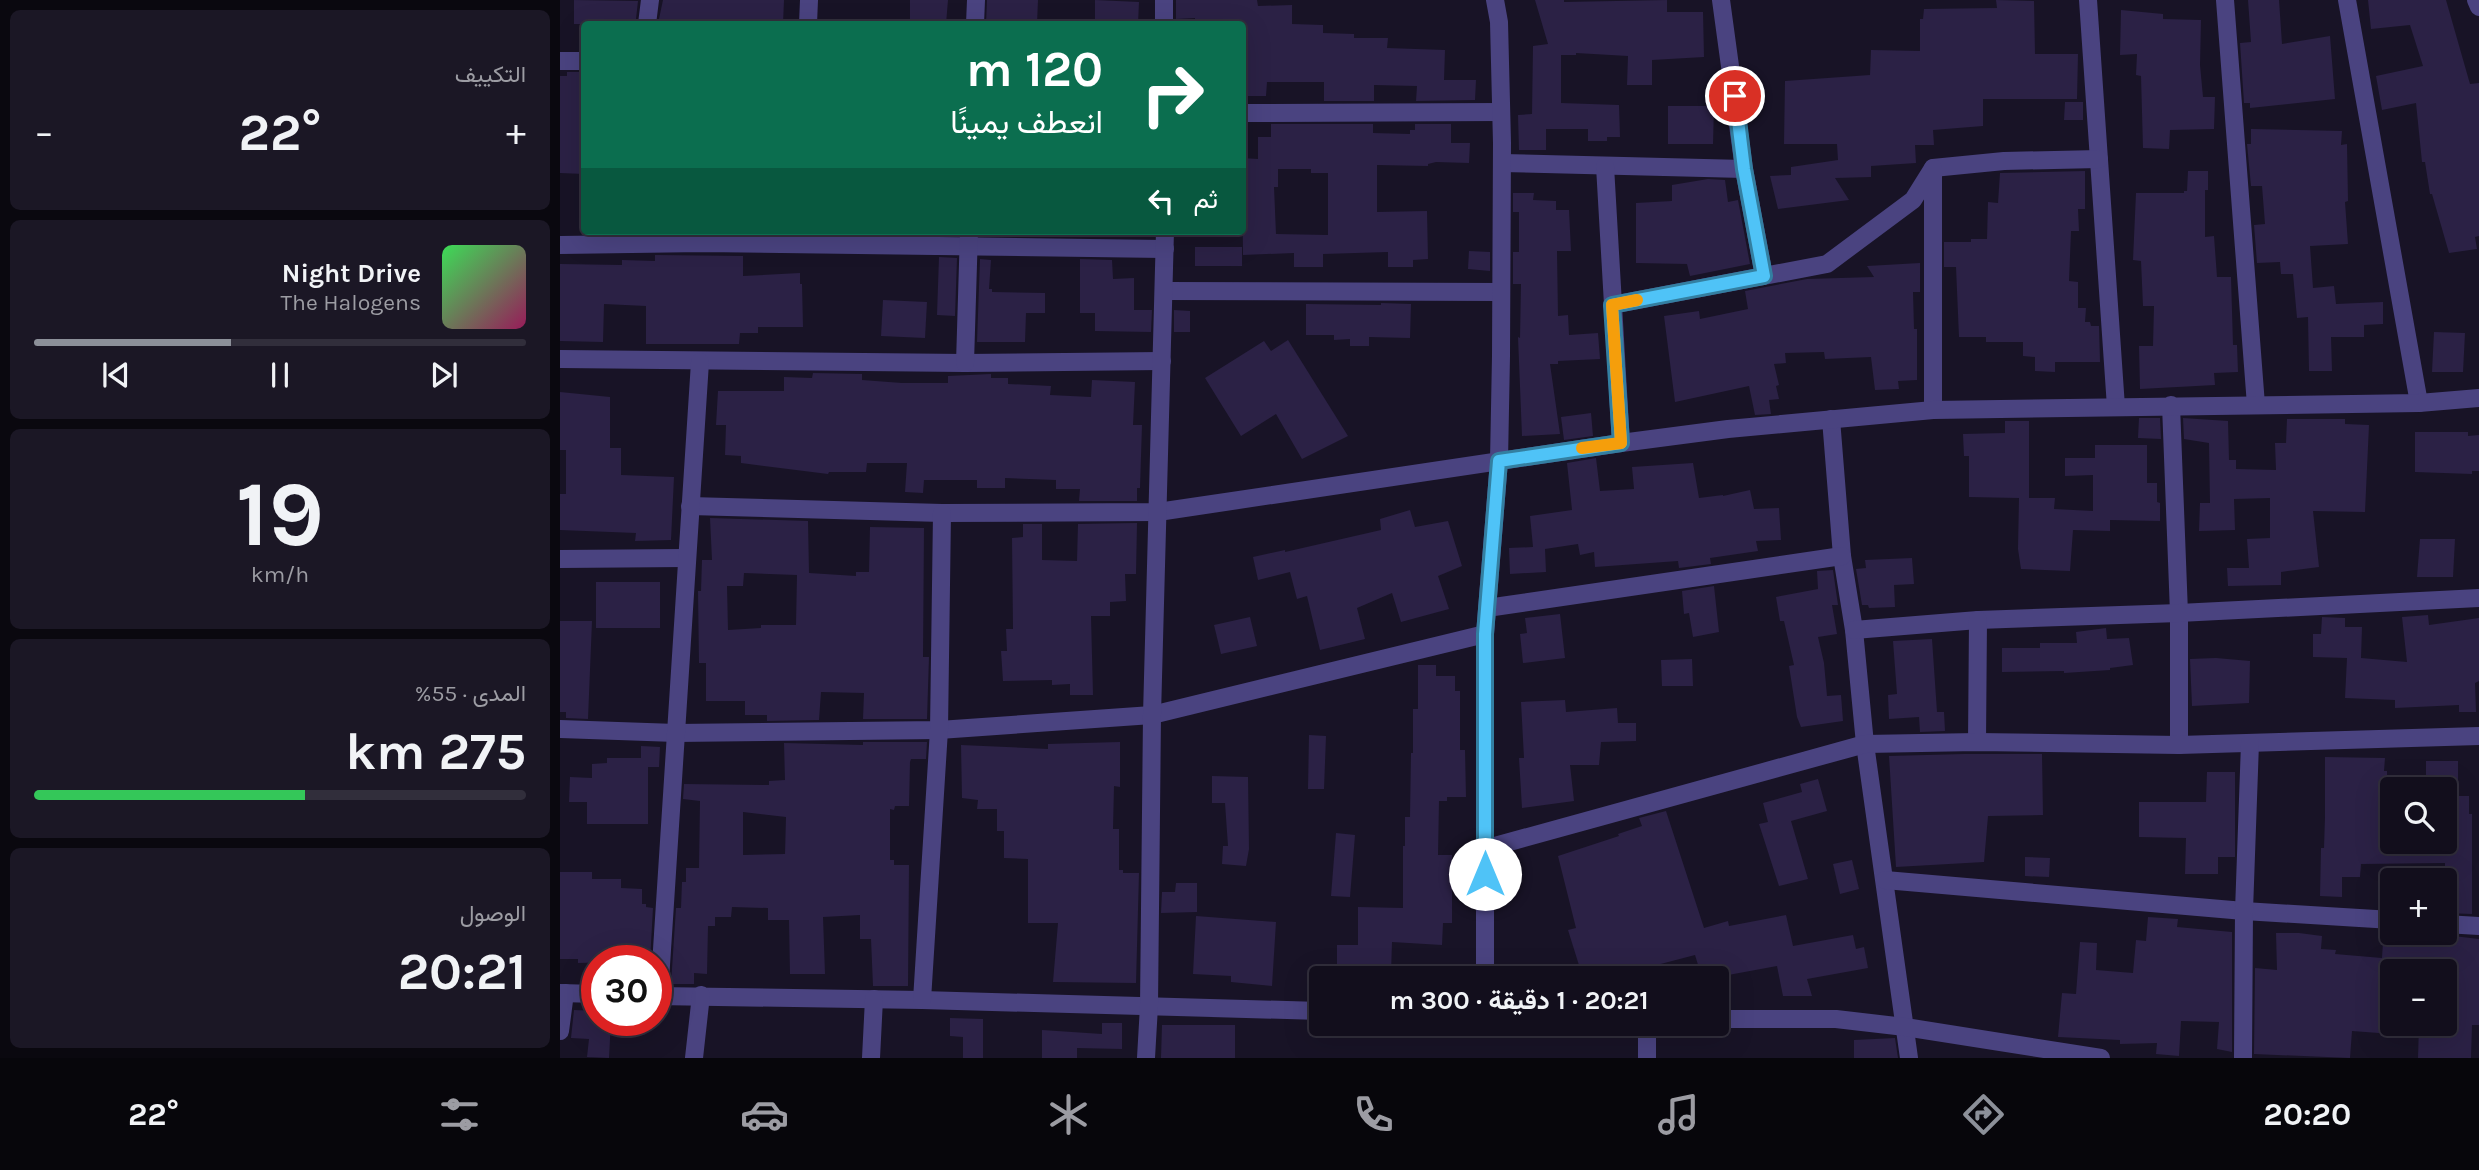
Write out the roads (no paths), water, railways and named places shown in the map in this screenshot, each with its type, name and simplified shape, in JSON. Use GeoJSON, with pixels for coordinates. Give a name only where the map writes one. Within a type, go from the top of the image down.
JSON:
{"type":"FeatureCollection","features":[{"type":"Feature","properties":{"kind":"street"},"geometry":{"type":"LineString","coordinates":[[648,21],[650,0]]}},
{"type":"Feature","properties":{"kind":"street"},"geometry":{"type":"LineString","coordinates":[[808,0],[808,21]]}},
{"type":"Feature","properties":{"kind":"street"},"geometry":{"type":"LineString","coordinates":[[975,21],[976,0]]}},
{"type":"Feature","properties":{"kind":"street"},"geometry":{"type":"LineString","coordinates":[[1164,0],[1164,21]]}},
{"type":"Feature","properties":{"kind":"street"},"geometry":{"type":"LineString","coordinates":[[1485,966],[1485,634],[1499,461],[1501,292],[1501,112],[1499,22],[1495,0]]}},
{"type":"Feature","properties":{"kind":"street"},"geometry":{"type":"LineString","coordinates":[[1721,0],[1744,169],[1764,276]]}},
{"type":"Feature","properties":{"kind":"street"},"geometry":{"type":"LineString","coordinates":[[2088,0],[2116,407]]}},
{"type":"Feature","properties":{"kind":"street"},"geometry":{"type":"LineString","coordinates":[[2225,0],[2256,405]]}},
{"type":"Feature","properties":{"kind":"street"},"geometry":{"type":"LineString","coordinates":[[2347,0],[2419,403]]}},
{"type":"Feature","properties":{"kind":"street"},"geometry":{"type":"LineString","coordinates":[[2476,0],[2479,7]]}},
{"type":"Feature","properties":{"kind":"street"},"geometry":{"type":"LineString","coordinates":[[560,61],[581,61]]}},
{"type":"Feature","properties":{"kind":"street"},"geometry":{"type":"LineString","coordinates":[[1246,113],[1501,112]]}},
{"type":"Feature","properties":{"kind":"street"},"geometry":{"type":"LineString","coordinates":[[1933,167],[2004,161],[2099,159]]}},
{"type":"Feature","properties":{"kind":"street"},"geometry":{"type":"LineString","coordinates":[[1502,163],[1744,169]]}},
{"type":"Feature","properties":{"kind":"street"},"geometry":{"type":"LineString","coordinates":[[1605,166],[1621,443]]}},
{"type":"Feature","properties":{"kind":"street"},"geometry":{"type":"LineString","coordinates":[[1612,305],[1828,264],[1913,200],[1933,167]]}},
{"type":"Feature","properties":{"kind":"street"},"geometry":{"type":"LineString","coordinates":[[1933,167],[1933,410]]}},
{"type":"Feature","properties":{"kind":"street"},"geometry":{"type":"LineString","coordinates":[[560,245],[703,237],[1165,240],[1146,1058]]}},
{"type":"Feature","properties":{"kind":"street"},"geometry":{"type":"LineString","coordinates":[[965,362],[969,239]]}},
{"type":"Feature","properties":{"kind":"street"},"geometry":{"type":"LineString","coordinates":[[1164,291],[1501,292]]}},
{"type":"Feature","properties":{"kind":"street"},"geometry":{"type":"LineString","coordinates":[[560,359],[700,362],[1162,361]]}},
{"type":"Feature","properties":{"kind":"street"},"geometry":{"type":"LineString","coordinates":[[661,945],[700,362]]}},
{"type":"Feature","properties":{"kind":"street"},"geometry":{"type":"LineString","coordinates":[[690,506],[942,513],[1158,512],[1621,443],[1933,410],[2419,403],[2479,398]]}},
{"type":"Feature","properties":{"kind":"street"},"geometry":{"type":"LineString","coordinates":[[2171,405],[2179,613],[2179,744]]}},
{"type":"Feature","properties":{"kind":"street"},"geometry":{"type":"LineString","coordinates":[[1831,419],[1842,556],[1854,630],[1865,744],[1909,1058]]}},
{"type":"Feature","properties":{"kind":"street"},"geometry":{"type":"LineString","coordinates":[[922,1000],[939,730],[942,513]]}},
{"type":"Feature","properties":{"kind":"street"},"geometry":{"type":"LineString","coordinates":[[1487,608],[1842,556]]}},
{"type":"Feature","properties":{"kind":"street"},"geometry":{"type":"LineString","coordinates":[[560,559],[686,558]]}},
{"type":"Feature","properties":{"kind":"street"},"geometry":{"type":"LineString","coordinates":[[1854,630],[1978,620],[2479,598]]}},
{"type":"Feature","properties":{"kind":"street"},"geometry":{"type":"LineString","coordinates":[[1977,742],[1978,620]]}},
{"type":"Feature","properties":{"kind":"street"},"geometry":{"type":"LineString","coordinates":[[560,729],[676,733],[939,730],[1152,715],[1485,634]]}},
{"type":"Feature","properties":{"kind":"street"},"geometry":{"type":"LineString","coordinates":[[1485,849],[1865,744],[2179,744],[2479,736]]}},
{"type":"Feature","properties":{"kind":"street"},"geometry":{"type":"LineString","coordinates":[[2243,1058],[2244,911],[2250,743]]}},
{"type":"Feature","properties":{"kind":"street"},"geometry":{"type":"LineString","coordinates":[[1885,880],[2244,911],[2380,919]]}},
{"type":"Feature","properties":{"kind":"street"},"geometry":{"type":"LineString","coordinates":[[2457,924],[2479,926]]}},
{"type":"Feature","properties":{"kind":"street"},"geometry":{"type":"LineString","coordinates":[[560,1031],[563,993],[581,994]]}},
{"type":"Feature","properties":{"kind":"street"},"geometry":{"type":"LineString","coordinates":[[694,1058],[701,995]]}},
{"type":"Feature","properties":{"kind":"street"},"geometry":{"type":"LineString","coordinates":[[672,996],[1309,1011]]}},
{"type":"Feature","properties":{"kind":"street"},"geometry":{"type":"LineString","coordinates":[[870,1058],[874,999]]}},
{"type":"Feature","properties":{"kind":"street"},"geometry":{"type":"LineString","coordinates":[[1729,1018],[1836,1019],[1905,1027],[2101,1058]]}},
{"type":"Feature","properties":{"kind":"street"},"geometry":{"type":"LineString","coordinates":[[1647,1036],[1647,1058]]}}]}
